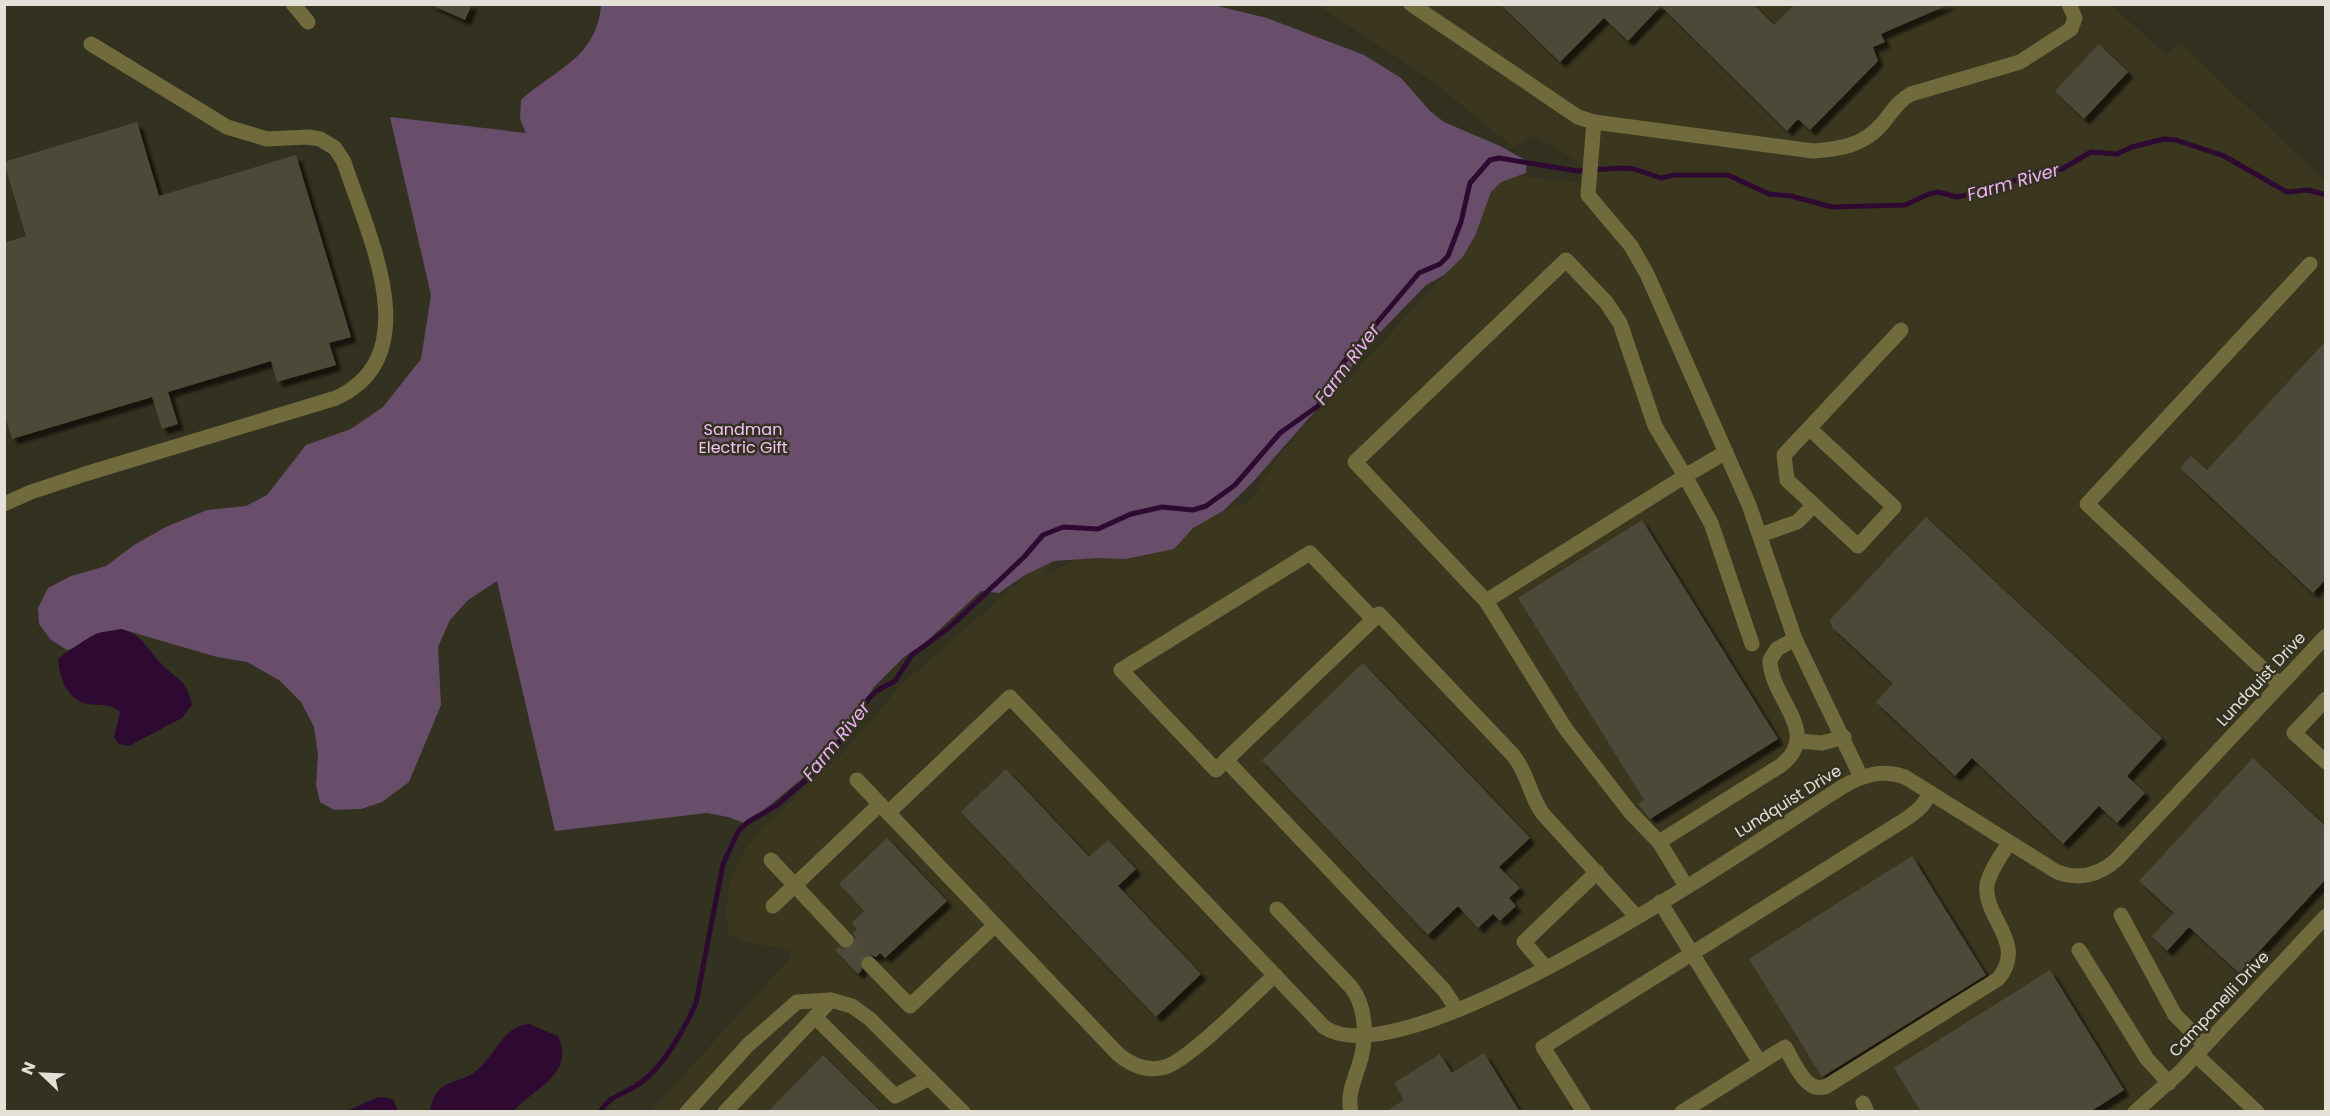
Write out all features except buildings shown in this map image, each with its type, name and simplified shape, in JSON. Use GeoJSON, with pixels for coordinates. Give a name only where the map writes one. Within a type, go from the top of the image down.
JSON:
{"type":"FeatureCollection","features":[{"type":"Feature","properties":{"kind":"street"},"geometry":{"type":"LineString","coordinates":[[293,4],[308,22]]}},
{"type":"Feature","properties":{"kind":"street"},"geometry":{"type":"LineString","coordinates":[[1411,4],[1571,113],[1594,122],[1813,151],[1842,149],[1864,141],[1881,126],[1902,99],[1911,94],[2020,62],[2071,29],[2075,18],[2069,4]]}},
{"type":"Feature","properties":{"kind":"street"},"geometry":{"type":"LineString","coordinates":[[4,504],[31,492],[85,474],[336,398],[352,390],[366,377],[377,359],[384,338],[387,313],[385,287],[344,162],[335,148],[314,138],[267,139],[236,130],[91,44]]}},
{"type":"Feature","properties":{"kind":"street"},"geometry":{"type":"LineString","coordinates":[[1594,122],[1587,187],[1591,198],[1631,246],[1641,262],[1726,452],[1760,535],[1795,639],[1844,737],[1861,777]]}},
{"type":"Feature","properties":{"kind":"street"},"geometry":{"type":"LineString","coordinates":[[1686,886],[1659,842],[1630,812],[1569,733],[1486,601],[1354,462],[1566,260],[1606,302],[1620,323],[1655,426],[1711,523],[1752,644]]}},
{"type":"Feature","properties":{"kind":"street"},"geometry":{"type":"LineString","coordinates":[[2280,685],[2086,504],[2310,264]]}},
{"type":"Feature","properties":{"kind":"street"},"geometry":{"type":"LineString","coordinates":[[1810,429],[1894,507],[1858,546],[1787,480],[1785,455],[1901,330]]}},
{"type":"Feature","properties":{"kind":"street"},"geometry":{"type":"LineString","coordinates":[[1486,601],[1726,452]]}},
{"type":"Feature","properties":{"kind":"street"},"geometry":{"type":"LineString","coordinates":[[1760,535],[1797,522],[1814,506]]}},
{"type":"Feature","properties":{"kind":"street"},"geometry":{"type":"LineString","coordinates":[[1373,619],[1310,553],[1121,670],[1216,770],[1379,614],[1513,755],[1526,772],[1533,797],[1543,814],[1636,916]]}},
{"type":"Feature","properties":{"kind":"street","name":"Lundquist Drive"},"geometry":{"type":"LineString","coordinates":[[884,808],[1010,697],[1330,1031],[1343,1036],[1364,1035],[1420,1023],[1497,994],[1660,902],[1842,787],[1861,777],[1878,773],[1896,774],[1931,793],[2009,843],[2065,875],[2084,876],[2101,871],[2116,860],[2325,636]]}},
{"type":"Feature","properties":{"kind":"street"},"geometry":{"type":"LineString","coordinates":[[1659,842],[1780,766],[1793,754],[1799,741],[1796,728],[1770,667],[1770,660],[1777,649],[1795,639]]}},
{"type":"Feature","properties":{"kind":"street"},"geometry":{"type":"LineString","coordinates":[[2325,699],[2294,733],[2325,762]]}},
{"type":"Feature","properties":{"kind":"street"},"geometry":{"type":"LineString","coordinates":[[1799,741],[1822,743],[1844,737]]}},
{"type":"Feature","properties":{"kind":"street"},"geometry":{"type":"LineString","coordinates":[[1226,760],[1444,990],[1457,1010]]}},
{"type":"Feature","properties":{"kind":"street"},"geometry":{"type":"LineString","coordinates":[[858,780],[1118,1054],[1134,1065],[1151,1069],[1167,1067],[1181,1058],[1275,975]]}},
{"type":"Feature","properties":{"kind":"street"},"geometry":{"type":"LineString","coordinates":[[1584,1112],[1543,1047],[1909,817],[1931,793]]}},
{"type":"Feature","properties":{"kind":"street"},"geometry":{"type":"LineString","coordinates":[[773,906],[884,808]]}},
{"type":"Feature","properties":{"kind":"street"},"geometry":{"type":"LineString","coordinates":[[1683,1112],[1785,1047],[1809,1084],[1822,1088],[1998,979],[2007,960],[2007,944],[1987,886],[2009,843]]}},
{"type":"Feature","properties":{"kind":"street"},"geometry":{"type":"LineString","coordinates":[[771,860],[846,940]]}},
{"type":"Feature","properties":{"kind":"street"},"geometry":{"type":"LineString","coordinates":[[1546,968],[1524,942],[1597,872]]}},
{"type":"Feature","properties":{"kind":"street"},"geometry":{"type":"LineString","coordinates":[[1660,902],[1760,1063]]}},
{"type":"Feature","properties":{"kind":"street"},"geometry":{"type":"LineString","coordinates":[[1277,909],[1355,992],[1362,1008],[1364,1035],[1362,1056],[1350,1094],[1351,1112]]}},
{"type":"Feature","properties":{"kind":"street"},"geometry":{"type":"LineString","coordinates":[[2121,915],[2175,1015],[2201,1050],[2257,1112]]}},
{"type":"Feature","properties":{"kind":"street","name":"Campanelli Drive"},"geometry":{"type":"LineString","coordinates":[[2135,1112],[2169,1083],[2201,1050],[2325,916]]}},
{"type":"Feature","properties":{"kind":"street"},"geometry":{"type":"LineString","coordinates":[[869,964],[910,1006],[995,925]]}},
{"type":"Feature","properties":{"kind":"street"},"geometry":{"type":"LineString","coordinates":[[2079,950],[2148,1059],[2169,1083]]}},
{"type":"Feature","properties":{"kind":"street"},"geometry":{"type":"LineString","coordinates":[[724,1112],[831,1000]]}},
{"type":"Feature","properties":{"kind":"street"},"geometry":{"type":"LineString","coordinates":[[687,1112],[748,1045],[797,1002],[831,1000],[852,1006],[870,1019],[963,1112]]}},
{"type":"Feature","properties":{"kind":"street"},"geometry":{"type":"LineString","coordinates":[[815,1017],[895,1096],[929,1078]]}},
{"type":"Feature","properties":{"kind":"shaded area"},"geometry":{"type":"Polygon","coordinates":[[[1318,5],[2112,5],[2166,56],[2179,42],[2325,181],[2325,1111],[650,1112],[790,958],[791,950],[740,941],[737,933],[733,937],[728,934],[726,912],[728,889],[740,857],[758,832],[844,752],[902,684],[1037,566],[1054,557],[1042,578],[1085,555],[1201,520],[1247,502],[1254,496],[1282,451],[1448,271],[1499,174],[1580,182],[1581,163],[1534,136],[1513,147],[1434,82],[1318,5]]]}},
{"type":"Feature","properties":{"kind":"shaded area"},"geometry":{"type":"Polygon","coordinates":[[[121,629],[141,640],[162,665],[183,683],[192,705],[182,718],[129,746],[119,744],[114,738],[120,712],[107,706],[84,703],[72,696],[62,679],[58,659],[93,635],[121,629]]]}},
{"type":"Feature","properties":{"kind":"shaded area"},"geometry":{"type":"Polygon","coordinates":[[[529,1024],[558,1036],[562,1050],[561,1062],[549,1080],[514,1111],[430,1111],[433,1100],[442,1087],[476,1071],[512,1030],[529,1024]]]}},
{"type":"Feature","properties":{"kind":"shaded area"},"geometry":{"type":"Polygon","coordinates":[[[378,1097],[393,1099],[398,1111],[347,1111],[378,1097]]]}},
{"type":"Feature","properties":{"kind":"green space","name":"Sandman Electric Gift"},"geometry":{"type":"Polygon","coordinates":[[[601,5],[1213,5],[1267,18],[1364,55],[1401,78],[1430,111],[1444,122],[1500,146],[1527,161],[1526,173],[1501,182],[1491,192],[1475,236],[1462,258],[1444,275],[1426,285],[1365,348],[1339,384],[1251,484],[1223,511],[1193,528],[1174,549],[1125,559],[1054,561],[1025,575],[999,593],[981,591],[926,642],[904,657],[874,687],[851,723],[824,756],[804,777],[747,824],[707,813],[555,831],[497,581],[468,600],[450,620],[438,647],[441,705],[409,782],[382,802],[361,809],[334,810],[320,802],[316,785],[318,754],[314,727],[301,702],[279,680],[247,662],[217,657],[121,629],[95,634],[81,646],[67,650],[51,640],[39,624],[38,608],[48,588],[71,576],[106,566],[134,545],[166,527],[207,510],[246,506],[267,495],[306,445],[351,429],[383,407],[421,359],[431,295],[390,117],[526,133],[520,119],[521,100],[583,50],[592,38],[598,23],[601,5]]]}},
{"type":"Feature","properties":{"kind":"waterway","name":"Farm River"},"geometry":{"type":"LineString","coordinates":[[600,1112],[612,1099],[646,1078],[664,1059],[696,1003],[723,864],[739,830],[777,805],[805,781],[837,745],[869,698],[895,681],[912,655],[950,627],[1024,557],[1043,535],[1063,527],[1098,529],[1131,514],[1162,507],[1193,510],[1206,506],[1235,485],[1280,433],[1318,406],[1342,364],[1419,273],[1440,264],[1448,256],[1461,222],[1470,183],[1490,160],[1499,158],[1577,171],[1634,169],[1661,178],[1674,175],[1728,175],[1769,194],[1791,196],[1832,207],[1905,205],[1938,192],[1957,197],[1987,191],[2037,172],[2062,169],[2091,152],[2117,154],[2132,147],[2164,139],[2176,140],[2224,156],[2287,192],[2308,190],[2326,195]]}},
{"type":"Feature","properties":{"kind":"tunnel"},"geometry":{"type":"LineString","coordinates":[[846,940],[869,964]]}}]}
